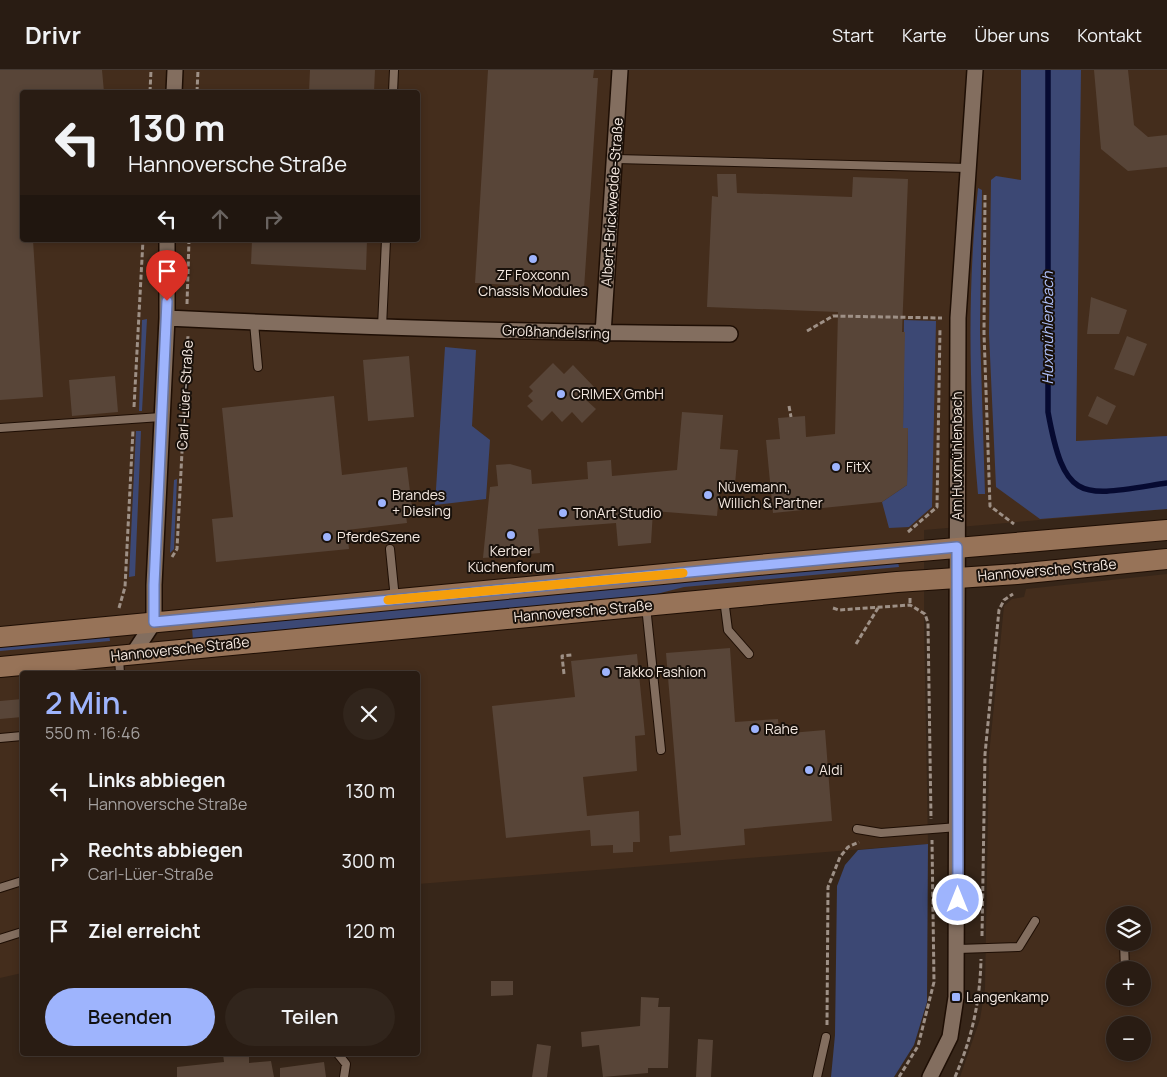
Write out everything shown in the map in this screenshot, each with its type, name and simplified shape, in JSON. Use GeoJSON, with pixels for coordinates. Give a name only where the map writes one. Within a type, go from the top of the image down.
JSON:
{"type":"FeatureCollection","features":[{"type":"Feature","properties":{"kind":"main road","name":"Hannoversche Straße"},"geometry":{"type":"LineString","coordinates":[[0,637],[957,547],[1023,544],[1167,530]]}},
{"type":"Feature","properties":{"kind":"main road","name":"Hannoversche Straße"},"geometry":{"type":"LineString","coordinates":[[0,666],[124,661],[646,605],[1167,559]]}},
{"type":"Feature","properties":{"kind":"street"},"geometry":{"type":"LineString","coordinates":[[174,90],[175,70]]}},
{"type":"Feature","properties":{"kind":"street","name":"Albert-Brickwedde-Straße"},"geometry":{"type":"LineString","coordinates":[[603,334],[616,159],[620,70]]}},
{"type":"Feature","properties":{"kind":"street","name":"Am Huxmühlenbach"},"geometry":{"type":"LineString","coordinates":[[930,1077],[950,1037],[956,997],[958,949],[958,318],[975,70]]}},
{"type":"Feature","properties":{"kind":"street","name":"Carl-Lüer-Straße"},"geometry":{"type":"LineString","coordinates":[[154,622],[161,417],[167,318],[167,242]]}},
{"type":"Feature","properties":{"kind":"street","name":"Großhandelsring"},"geometry":{"type":"LineString","coordinates":[[167,318],[254,323],[603,334],[730,334]]}},
{"type":"Feature","properties":{"kind":"street"},"geometry":{"type":"LineString","coordinates":[[124,661],[154,622]]}},
{"type":"Feature","properties":{"kind":"lane"},"geometry":{"type":"LineString","coordinates":[[393,90],[394,70]]}},
{"type":"Feature","properties":{"kind":"lane"},"geometry":{"type":"LineString","coordinates":[[616,159],[968,168]]}},
{"type":"Feature","properties":{"kind":"lane"},"geometry":{"type":"LineString","coordinates":[[382,327],[386,242]]}},
{"type":"Feature","properties":{"kind":"lane"},"geometry":{"type":"LineString","coordinates":[[254,323],[258,367]]}},
{"type":"Feature","properties":{"kind":"lane"},"geometry":{"type":"LineString","coordinates":[[0,428],[161,417]]}},
{"type":"Feature","properties":{"kind":"lane"},"geometry":{"type":"LineString","coordinates":[[390,549],[394,599]]}},
{"type":"Feature","properties":{"kind":"lane"},"geometry":{"type":"LineString","coordinates":[[724,598],[728,630],[749,654]]}},
{"type":"Feature","properties":{"kind":"lane"},"geometry":{"type":"LineString","coordinates":[[646,605],[661,750]]}},
{"type":"Feature","properties":{"kind":"lane"},"geometry":{"type":"LineString","coordinates":[[0,738],[20,736]]}},
{"type":"Feature","properties":{"kind":"lane"},"geometry":{"type":"LineString","coordinates":[[857,829],[881,833],[958,827]]}},
{"type":"Feature","properties":{"kind":"lane"},"geometry":{"type":"LineString","coordinates":[[0,888],[20,882]]}},
{"type":"Feature","properties":{"kind":"lane"},"geometry":{"type":"LineString","coordinates":[[958,949],[1019,947],[1035,921]]}},
{"type":"Feature","properties":{"kind":"lane"},"geometry":{"type":"LineString","coordinates":[[0,939],[20,933]]}},
{"type":"Feature","properties":{"kind":"lane"},"geometry":{"type":"LineString","coordinates":[[818,1077],[826,1037]]}},
{"type":"Feature","properties":{"kind":"lane"},"geometry":{"type":"LineString","coordinates":[[340,1056],[346,1064],[344,1077]]}},
{"type":"Feature","properties":{"kind":"path"},"geometry":{"type":"LineString","coordinates":[[150,90],[151,70]]}},
{"type":"Feature","properties":{"kind":"path"},"geometry":{"type":"LineString","coordinates":[[196,90],[198,70]]}},
{"type":"Feature","properties":{"kind":"path"},"geometry":{"type":"LineString","coordinates":[[968,168],[985,188],[984,332],[990,506],[1015,525]]}},
{"type":"Feature","properties":{"kind":"path","name":"Carl-Lüer-Straße"},"geometry":{"type":"LineString","coordinates":[[177,549],[188,319],[189,242]]}},
{"type":"Feature","properties":{"kind":"path"},"geometry":{"type":"LineString","coordinates":[[807,331],[832,316],[958,318]]}},
{"type":"Feature","properties":{"kind":"path"},"geometry":{"type":"LineString","coordinates":[[789,406],[791,417]]}},
{"type":"Feature","properties":{"kind":"path"},"geometry":{"type":"LineString","coordinates":[[954,1077],[966,1050],[976,1018],[980,989],[985,754],[999,610],[1004,600],[1018,592]]}},
{"type":"Feature","properties":{"kind":"path"},"geometry":{"type":"LineString","coordinates":[[839,610],[912,605],[925,614],[928,623],[934,982],[918,1046],[899,1077]]}},
{"type":"Feature","properties":{"kind":"path"},"geometry":{"type":"LineString","coordinates":[[856,644],[879,607]]}},
{"type":"Feature","properties":{"kind":"path"},"geometry":{"type":"LineString","coordinates":[[564,674],[562,656],[572,655]]}},
{"type":"Feature","properties":{"kind":"path"},"geometry":{"type":"LineString","coordinates":[[826,1037],[828,887],[832,873],[848,847],[881,833]]}},
{"type":"Feature","properties":{"kind":"shaded area"},"geometry":{"type":"Polygon","coordinates":[[[0,70],[1167,70],[1167,509],[924,530],[928,844],[420,884],[420,671],[20,671],[20,973],[0,978],[0,70]]]}},
{"type":"Feature","properties":{"kind":"shaded area"},"geometry":{"type":"Polygon","coordinates":[[[1021,70],[1081,70],[1076,441],[1167,436],[1167,509],[1040,519],[996,487],[989,334],[991,180],[996,176],[1021,180],[1021,70]]]}},
{"type":"Feature","properties":{"kind":"shaded area"},"geometry":{"type":"Polygon","coordinates":[[[978,188],[982,190],[980,331],[985,494],[978,494],[971,379],[972,264],[978,188]]]}},
{"type":"Feature","properties":{"kind":"shaded area"},"geometry":{"type":"Polygon","coordinates":[[[147,319],[142,411],[139,411],[142,320],[147,319]]]}},
{"type":"Feature","properties":{"kind":"shaded area"},"geometry":{"type":"Polygon","coordinates":[[[904,320],[936,321],[932,507],[909,527],[889,528],[882,502],[907,485],[908,428],[903,428],[904,320]]]}},
{"type":"Feature","properties":{"kind":"shaded area"},"geometry":{"type":"Polygon","coordinates":[[[445,347],[476,350],[472,426],[490,440],[486,499],[435,505],[445,347]]]}},
{"type":"Feature","properties":{"kind":"shaded area"},"geometry":{"type":"Polygon","coordinates":[[[136,431],[141,431],[135,576],[129,577],[136,431]]]}},
{"type":"Feature","properties":{"kind":"shaded area"},"geometry":{"type":"Polygon","coordinates":[[[177,479],[174,549],[170,553],[174,480],[177,479]]]}},
{"type":"Feature","properties":{"kind":"shaded area"},"geometry":{"type":"Polygon","coordinates":[[[898,562],[899,567],[684,587],[629,601],[193,641],[192,627],[898,562]]]}},
{"type":"Feature","properties":{"kind":"shaded area"},"geometry":{"type":"Polygon","coordinates":[[[1167,574],[1167,1077],[960,1077],[980,1019],[985,989],[989,755],[1004,606],[1012,599],[1024,597],[1026,589],[1167,574]]]}},
{"type":"Feature","properties":{"kind":"shaded area"},"geometry":{"type":"Polygon","coordinates":[[[109,634],[110,641],[0,651],[0,645],[109,634]]]}},
{"type":"Feature","properties":{"kind":"shaded area"},"geometry":{"type":"Polygon","coordinates":[[[928,844],[927,1002],[914,1045],[894,1077],[831,1077],[835,1035],[837,886],[845,865],[858,850],[928,844]]]}},
{"type":"Feature","properties":{"kind":"building"},"geometry":{"type":"Polygon","coordinates":[[[0,70],[102,70],[104,90],[20,90],[20,242],[33,242],[43,397],[0,400],[0,70]]]}},
{"type":"Feature","properties":{"kind":"building"},"geometry":{"type":"Polygon","coordinates":[[[310,70],[375,70],[374,90],[309,90],[310,70]]]}},
{"type":"Feature","properties":{"kind":"building"},"geometry":{"type":"Polygon","coordinates":[[[488,70],[594,70],[593,78],[598,78],[584,289],[475,283],[488,70]]]}},
{"type":"Feature","properties":{"kind":"building"},"geometry":{"type":"Polygon","coordinates":[[[1094,70],[1128,70],[1134,125],[1148,137],[1167,135],[1167,167],[1128,171],[1101,149],[1094,70]]]}},
{"type":"Feature","properties":{"kind":"building"},"geometry":{"type":"Polygon","coordinates":[[[717,174],[736,174],[737,193],[852,197],[853,177],[908,179],[902,332],[905,332],[903,428],[908,428],[907,485],[882,502],[773,513],[766,440],[780,439],[778,418],[805,416],[806,437],[835,434],[838,312],[707,307],[712,196],[718,197],[717,174]]]}},
{"type":"Feature","properties":{"kind":"building"},"geometry":{"type":"Polygon","coordinates":[[[252,242],[367,242],[366,270],[251,264],[252,242]]]}},
{"type":"Feature","properties":{"kind":"building"},"geometry":{"type":"Polygon","coordinates":[[[1091,297],[1127,310],[1119,334],[1087,334],[1091,297]]]}},
{"type":"Feature","properties":{"kind":"building"},"geometry":{"type":"Polygon","coordinates":[[[1127,336],[1147,344],[1134,376],[1114,369],[1127,336]]]}},
{"type":"Feature","properties":{"kind":"building"},"geometry":{"type":"Polygon","coordinates":[[[409,356],[414,417],[368,421],[363,360],[409,356]]]}},
{"type":"Feature","properties":{"kind":"building","name":"CRIMEX GmbH"},"geometry":{"type":"Polygon","coordinates":[[[553,363],[564,374],[573,365],[596,389],[585,399],[596,409],[582,423],[572,412],[562,422],[552,411],[542,421],[527,406],[533,401],[528,396],[533,391],[529,387],[553,363]]]}},
{"type":"Feature","properties":{"kind":"building"},"geometry":{"type":"Polygon","coordinates":[[[115,376],[118,412],[72,416],[69,380],[115,376]]]}},
{"type":"Feature","properties":{"kind":"building"},"geometry":{"type":"Polygon","coordinates":[[[334,396],[342,475],[407,467],[412,508],[405,509],[407,523],[347,530],[349,549],[216,562],[212,519],[233,517],[222,408],[334,396]]]}},
{"type":"Feature","properties":{"kind":"building"},"geometry":{"type":"Polygon","coordinates":[[[1097,396],[1116,406],[1107,425],[1088,416],[1097,396]]]}},
{"type":"Feature","properties":{"kind":"building"},"geometry":{"type":"Polygon","coordinates":[[[682,412],[723,415],[720,449],[738,450],[735,484],[720,483],[717,516],[653,511],[651,543],[618,546],[616,523],[538,529],[540,553],[483,558],[490,487],[498,486],[496,465],[510,464],[531,470],[532,484],[588,479],[587,462],[611,460],[612,476],[677,470],[682,412]]]}},
{"type":"Feature","properties":{"kind":"building"},"geometry":{"type":"Polygon","coordinates":[[[730,648],[735,722],[778,719],[779,734],[825,730],[832,821],[744,829],[745,845],[670,852],[669,836],[681,835],[666,653],[730,648]]]}},
{"type":"Feature","properties":{"kind":"building"},"geometry":{"type":"Polygon","coordinates":[[[637,654],[645,735],[635,736],[637,771],[583,777],[587,816],[639,811],[640,842],[633,842],[633,852],[613,853],[613,845],[591,846],[590,830],[506,838],[492,706],[575,697],[571,661],[637,654]]]}},
{"type":"Feature","properties":{"kind":"building"},"geometry":{"type":"Polygon","coordinates":[[[20,699],[20,717],[0,719],[0,701],[20,699]]]}},
{"type":"Feature","properties":{"kind":"building"},"geometry":{"type":"Polygon","coordinates":[[[491,981],[513,981],[513,995],[491,996],[491,981]]]}},
{"type":"Feature","properties":{"kind":"building"},"geometry":{"type":"Polygon","coordinates":[[[641,997],[659,998],[658,1007],[670,1007],[668,1068],[648,1068],[648,1073],[603,1077],[599,1045],[582,1047],[581,1032],[640,1026],[641,997]]]}},
{"type":"Feature","properties":{"kind":"building"},"geometry":{"type":"Polygon","coordinates":[[[698,1039],[713,1040],[711,1077],[696,1077],[698,1039]]]}},
{"type":"Feature","properties":{"kind":"building"},"geometry":{"type":"Polygon","coordinates":[[[537,1044],[551,1046],[547,1077],[532,1077],[537,1044]]]}},
{"type":"Feature","properties":{"kind":"building"},"geometry":{"type":"Polygon","coordinates":[[[223,1056],[249,1056],[249,1063],[271,1061],[274,1077],[177,1077],[177,1067],[224,1062],[223,1056]]]}},
{"type":"Feature","properties":{"kind":"building"},"geometry":{"type":"Polygon","coordinates":[[[324,1062],[326,1077],[280,1077],[280,1068],[324,1062]]]}},
{"type":"Feature","properties":{"kind":"waterway","name":"Huxmühlenbach"},"geometry":{"type":"LineString","coordinates":[[1048,70],[1048,412],[1055,443],[1062,465],[1071,479],[1082,488],[1096,491],[1115,491],[1167,483]]}},
{"type":"Feature","properties":{"kind":"slow traffic"},"geometry":{"type":"LineString","coordinates":[[388,600],[683,573]]}},
{"type":"Feature","properties":{"kind":"place","name":"ZF Foxconn Chassis Modules"},"geometry":{"type":"Point","coordinates":[533,259]}},
{"type":"Feature","properties":{"kind":"place","name":"CRIMEX GmbH"},"geometry":{"type":"Point","coordinates":[561,394]}},
{"type":"Feature","properties":{"kind":"place","name":"FitX"},"geometry":{"type":"Point","coordinates":[836,467]}},
{"type":"Feature","properties":{"kind":"place","name":"Nüvemann, Willich & Partner"},"geometry":{"type":"Point","coordinates":[708,495]}},
{"type":"Feature","properties":{"kind":"place","name":"Brandes + Diesing"},"geometry":{"type":"Point","coordinates":[382,503]}},
{"type":"Feature","properties":{"kind":"place","name":"TonArt Studio"},"geometry":{"type":"Point","coordinates":[563,513]}},
{"type":"Feature","properties":{"kind":"place","name":"Kerber Küchenforum"},"geometry":{"type":"Point","coordinates":[511,535]}},
{"type":"Feature","properties":{"kind":"place","name":"PferdeSzene"},"geometry":{"type":"Point","coordinates":[327,537]}},
{"type":"Feature","properties":{"kind":"place","name":"Takko Fashion"},"geometry":{"type":"Point","coordinates":[606,672]}},
{"type":"Feature","properties":{"kind":"place","name":"Rahe"},"geometry":{"type":"Point","coordinates":[755,729]}},
{"type":"Feature","properties":{"kind":"place","name":"Aldi"},"geometry":{"type":"Point","coordinates":[809,770]}},
{"type":"Feature","properties":{"kind":"place","name":"Langenkamp"},"geometry":{"type":"Point","coordinates":[956,997]}},
{"type":"Feature","properties":{"kind":"route"},"geometry":{"type":"LineString","coordinates":[[167,301],[154,622],[957,547],[958,900]]}}]}
